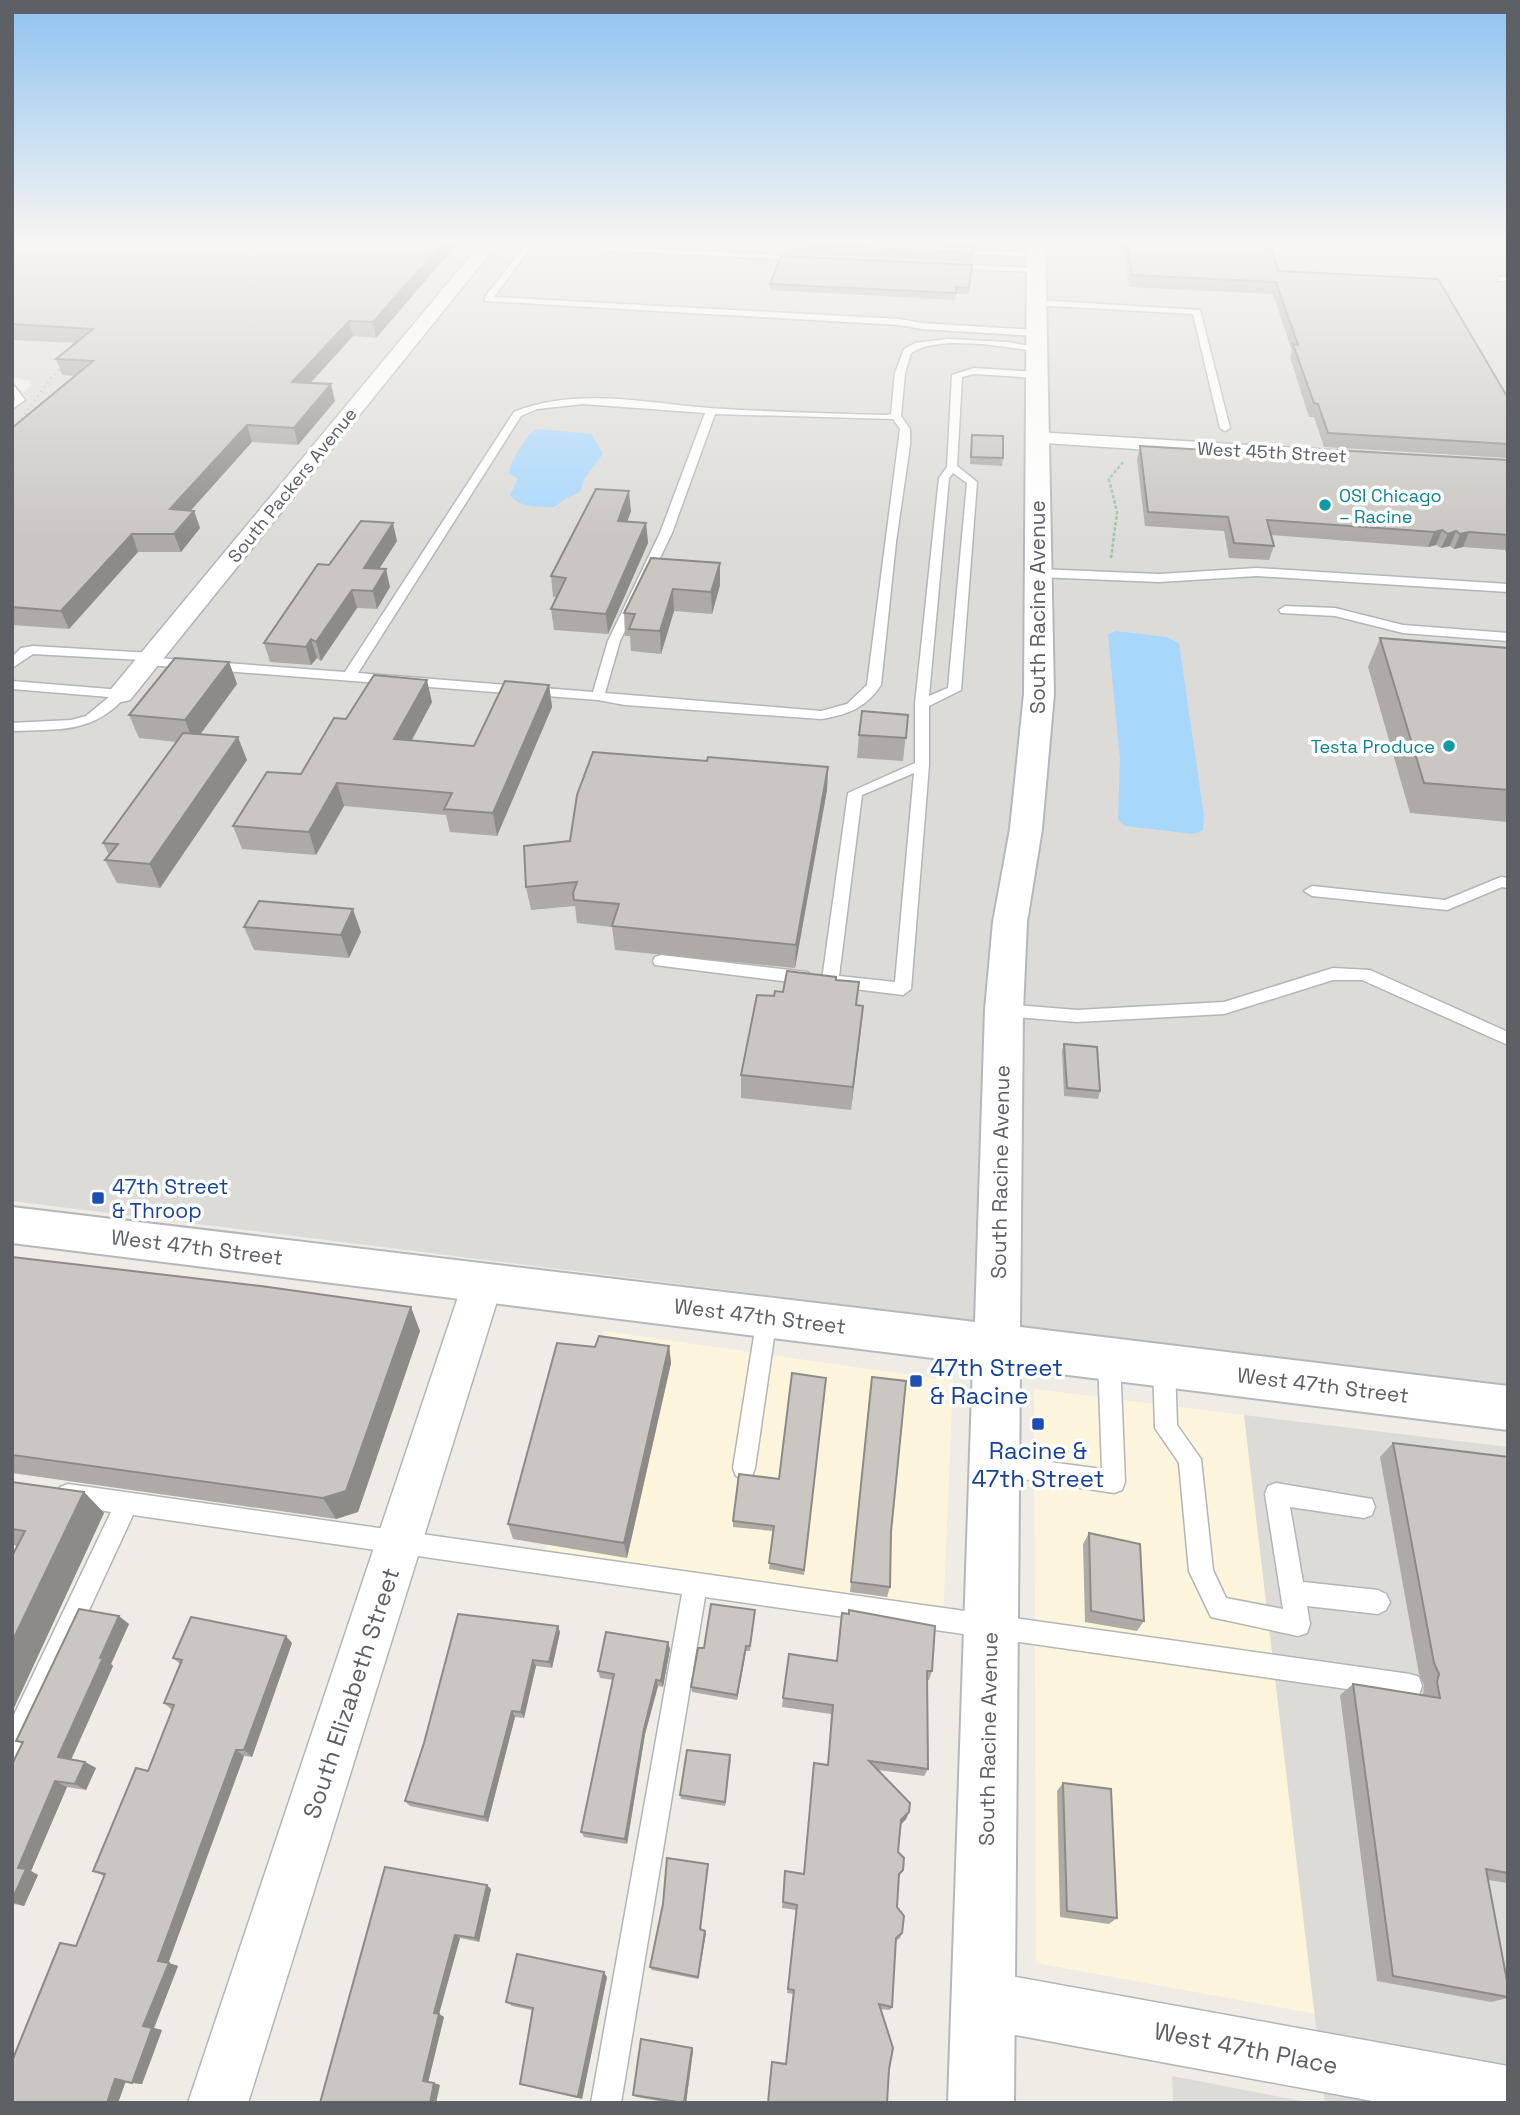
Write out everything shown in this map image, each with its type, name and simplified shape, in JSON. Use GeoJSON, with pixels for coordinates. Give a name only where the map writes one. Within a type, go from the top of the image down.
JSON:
{"type":"FeatureCollection","features":[{"type":"Feature","properties":{"kind":"street","name":"South Packers Avenue"},"geometry":{"type":"LineString","coordinates":[[121,694],[409,342]]}},
{"type":"Feature","properties":{"kind":"street","name":"South Racine Avenue"},"geometry":{"type":"LineString","coordinates":[[981,2103],[1004,1010],[1010,922],[1035,752],[1039,694],[1036,342]]}},
{"type":"Feature","properties":{"kind":"street","name":"West 45th Street"},"geometry":{"type":"LineString","coordinates":[[1037,438],[1399,460]]}},
{"type":"Feature","properties":{"kind":"street","name":"West 47th Street"},"geometry":{"type":"LineString","coordinates":[[12,1225],[1508,1408]]}},
{"type":"Feature","properties":{"kind":"street","name":"South Elizabeth Street"},"geometry":{"type":"LineString","coordinates":[[218,2103],[483,1282]]}},
{"type":"Feature","properties":{"kind":"street","name":"West 47th Place"},"geometry":{"type":"LineString","coordinates":[[984,2000],[1366,2086],[1508,2096]]}},
{"type":"Feature","properties":{"kind":"lane"},"geometry":{"type":"LineString","coordinates":[[13,663],[25,651],[33,650],[598,696],[625,701],[821,715],[842,712],[867,697],[874,685],[890,542],[905,445],[905,429],[896,416],[906,352],[926,343],[961,342]]}},
{"type":"Feature","properties":{"kind":"lane"},"geometry":{"type":"LineString","coordinates":[[661,961],[903,989],[922,765],[922,704],[944,478],[952,467],[957,375],[974,371],[1033,342]]}},
{"type":"Feature","properties":{"kind":"lane"},"geometry":{"type":"LineString","coordinates":[[1204,342],[1225,428]]}},
{"type":"Feature","properties":{"kind":"lane"},"geometry":{"type":"LineString","coordinates":[[12,386],[20,400],[12,406]]}},
{"type":"Feature","properties":{"kind":"lane"},"geometry":{"type":"LineString","coordinates":[[349,676],[517,414],[538,405],[563,402],[869,419],[896,416]]}},
{"type":"Feature","properties":{"kind":"lane"},"geometry":{"type":"LineString","coordinates":[[598,696],[614,641],[666,533],[711,411]]}},
{"type":"Feature","properties":{"kind":"lane"},"geometry":{"type":"LineString","coordinates":[[922,704],[954,690],[972,482],[952,467]]}},
{"type":"Feature","properties":{"kind":"lane"},"geometry":{"type":"LineString","coordinates":[[1038,573],[1159,578],[1256,572],[1508,588]]}},
{"type":"Feature","properties":{"kind":"lane"},"geometry":{"type":"LineString","coordinates":[[1286,610],[1335,612],[1403,629],[1508,637]]}},
{"type":"Feature","properties":{"kind":"lane"},"geometry":{"type":"LineString","coordinates":[[12,685],[121,694]]}},
{"type":"Feature","properties":{"kind":"lane"},"geometry":{"type":"LineString","coordinates":[[12,727],[71,724],[92,719],[121,694]]}},
{"type":"Feature","properties":{"kind":"lane"},"geometry":{"type":"LineString","coordinates":[[830,980],[855,793],[922,765]]}},
{"type":"Feature","properties":{"kind":"lane"},"geometry":{"type":"LineString","coordinates":[[1312,891],[1447,905],[1501,882],[1508,883]]}},
{"type":"Feature","properties":{"kind":"lane"},"geometry":{"type":"LineString","coordinates":[[1004,1010],[1077,1016],[1224,1008],[1332,974],[1364,974],[1508,1039]]}},
{"type":"Feature","properties":{"kind":"lane"},"geometry":{"type":"LineString","coordinates":[[744,1468],[767,1317]]}},
{"type":"Feature","properties":{"kind":"lane"},"geometry":{"type":"LineString","coordinates":[[994,1466],[1114,1482],[1109,1359]]}},
{"type":"Feature","properties":{"kind":"lane"},"geometry":{"type":"LineString","coordinates":[[1164,1366],[1166,1428],[1190,1459],[1201,1571],[1219,1609],[1298,1624],[1276,1494],[1364,1507]]}},
{"type":"Feature","properties":{"kind":"lane"},"geometry":{"type":"LineString","coordinates":[[51,1492],[1410,1686]]}},
{"type":"Feature","properties":{"kind":"lane"},"geometry":{"type":"LineString","coordinates":[[12,1748],[127,1504]]}},
{"type":"Feature","properties":{"kind":"lane"},"geometry":{"type":"LineString","coordinates":[[606,2103],[695,1586]]}},
{"type":"Feature","properties":{"kind":"lane"},"geometry":{"type":"LineString","coordinates":[[1293,1593],[1378,1602]]}},
{"type":"Feature","properties":{"kind":"path"},"geometry":{"type":"LineString","coordinates":[[1110,568],[1117,512],[1110,479],[1131,452]]}},
{"type":"Feature","properties":{"kind":"shaded area"},"geometry":{"type":"Polygon","coordinates":[[[12,342],[1508,342],[1508,1387],[12,1201],[12,394],[26,391],[30,385],[29,381],[12,377],[12,342]]]}},
{"type":"Feature","properties":{"kind":"shaded area"},"geometry":{"type":"Polygon","coordinates":[[[603,1331],[953,1381],[943,1621],[542,1564],[603,1331]]]}},
{"type":"Feature","properties":{"kind":"shaded area"},"geometry":{"type":"Polygon","coordinates":[[[1034,1389],[1244,1415],[1316,2014],[1036,1963],[1034,1389]]]}},
{"type":"Feature","properties":{"kind":"shaded area"},"geometry":{"type":"Polygon","coordinates":[[[1244,1415],[1508,1447],[1508,2103],[1325,2103],[1244,1415]]]}},
{"type":"Feature","properties":{"kind":"shaded area"},"geometry":{"type":"Polygon","coordinates":[[[1172,2076],[1312,2103],[1173,2103],[1172,2076]]]}},
{"type":"Feature","properties":{"kind":"water"},"geometry":{"type":"Polygon","coordinates":[[[537,429],[592,434],[603,454],[584,479],[580,492],[554,507],[524,505],[510,495],[518,479],[509,474],[512,463],[524,442],[537,429]]]}},
{"type":"Feature","properties":{"kind":"water"},"geometry":{"type":"Polygon","coordinates":[[[1116,631],[1167,637],[1179,643],[1204,816],[1203,830],[1194,834],[1125,826],[1118,819],[1120,759],[1108,635],[1116,631]]]}},
{"type":"Feature","properties":{"kind":"building"},"geometry":{"type":"Polygon","coordinates":[[[77,342],[330,342],[292,382],[331,384],[294,428],[247,425],[170,509],[194,511],[174,534],[132,534],[61,611],[12,607],[12,428],[93,361],[56,359],[77,342]]]}},
{"type":"Feature","properties":{"kind":"building"},"geometry":{"type":"Polygon","coordinates":[[[1297,342],[1475,342],[1508,398],[1508,444],[1328,433],[1293,344],[1298,345],[1297,342]]]}},
{"type":"Feature","properties":{"kind":"building"},"geometry":{"type":"Polygon","coordinates":[[[972,435],[1003,436],[1003,458],[971,457],[972,435]]]}},
{"type":"Feature","properties":{"kind":"building","name":"OSI Chicago – Racine"},"geometry":{"type":"Polygon","coordinates":[[[1140,446],[1337,458],[1334,450],[1508,460],[1508,535],[1469,532],[1460,534],[1456,531],[1448,534],[1442,530],[1434,532],[1267,520],[1274,546],[1234,543],[1228,517],[1148,512],[1140,446]]]}},
{"type":"Feature","properties":{"kind":"building"},"geometry":{"type":"Polygon","coordinates":[[[596,489],[629,491],[618,521],[646,523],[606,614],[551,609],[566,578],[551,576],[596,489]]]}},
{"type":"Feature","properties":{"kind":"building"},"geometry":{"type":"Polygon","coordinates":[[[361,521],[393,523],[364,568],[386,569],[373,591],[352,590],[316,642],[311,639],[306,647],[264,643],[318,564],[329,565],[361,521]]]}},
{"type":"Feature","properties":{"kind":"building"},"geometry":{"type":"Polygon","coordinates":[[[651,558],[720,563],[711,592],[673,589],[660,631],[629,629],[635,614],[624,613],[651,558]]]}},
{"type":"Feature","properties":{"kind":"building","name":"Testa Produce"},"geometry":{"type":"Polygon","coordinates":[[[1380,638],[1508,648],[1508,790],[1424,783],[1380,638]]]}},
{"type":"Feature","properties":{"kind":"building"},"geometry":{"type":"Polygon","coordinates":[[[175,658],[229,662],[185,720],[129,715],[175,658]]]}},
{"type":"Feature","properties":{"kind":"building"},"geometry":{"type":"Polygon","coordinates":[[[374,675],[427,680],[394,739],[474,746],[505,681],[549,685],[493,813],[444,809],[452,793],[337,783],[309,832],[233,826],[267,772],[301,774],[334,718],[346,719],[374,675]]]}},
{"type":"Feature","properties":{"kind":"building"},"geometry":{"type":"Polygon","coordinates":[[[862,711],[908,715],[906,738],[859,735],[862,711]]]}},
{"type":"Feature","properties":{"kind":"building"},"geometry":{"type":"Polygon","coordinates":[[[183,733],[238,737],[150,864],[105,860],[118,844],[103,843],[183,733]]]}},
{"type":"Feature","properties":{"kind":"building"},"geometry":{"type":"Polygon","coordinates":[[[593,752],[707,761],[708,757],[828,767],[796,945],[612,926],[619,904],[574,900],[573,893],[577,882],[526,887],[524,846],[570,841],[577,795],[593,752]]]}},
{"type":"Feature","properties":{"kind":"building"},"geometry":{"type":"Polygon","coordinates":[[[259,901],[353,909],[341,935],[244,927],[259,901]]]}},
{"type":"Feature","properties":{"kind":"building"},"geometry":{"type":"Polygon","coordinates":[[[787,971],[859,982],[856,1005],[863,1006],[853,1087],[741,1075],[757,995],[774,996],[775,991],[783,992],[787,971]]]}},
{"type":"Feature","properties":{"kind":"building"},"geometry":{"type":"Polygon","coordinates":[[[1064,1044],[1097,1047],[1100,1091],[1067,1088],[1064,1044]]]}},
{"type":"Feature","properties":{"kind":"building"},"geometry":{"type":"Polygon","coordinates":[[[12,1257],[261,1286],[411,1307],[346,1491],[323,1498],[12,1455],[12,1257]]]}},
{"type":"Feature","properties":{"kind":"building"},"geometry":{"type":"Polygon","coordinates":[[[599,1336],[669,1346],[624,1543],[508,1524],[557,1343],[595,1347],[599,1336]]]}},
{"type":"Feature","properties":{"kind":"building"},"geometry":{"type":"Polygon","coordinates":[[[792,1373],[826,1378],[804,1570],[769,1563],[774,1526],[733,1521],[739,1474],[779,1479],[792,1373]]]}},
{"type":"Feature","properties":{"kind":"building"},"geometry":{"type":"Polygon","coordinates":[[[872,1377],[906,1381],[891,1532],[890,1587],[851,1582],[872,1377]]]}},
{"type":"Feature","properties":{"kind":"building"},"geometry":{"type":"Polygon","coordinates":[[[1393,1443],[1508,1457],[1508,1873],[1486,1869],[1508,1997],[1393,1976],[1353,1684],[1440,1698],[1437,1682],[1439,1674],[1434,1663],[1393,1443]]]}},
{"type":"Feature","properties":{"kind":"building"},"geometry":{"type":"Polygon","coordinates":[[[12,1482],[84,1492],[12,1642],[12,1556],[25,1531],[12,1529],[12,1482]]]}},
{"type":"Feature","properties":{"kind":"building"},"geometry":{"type":"Polygon","coordinates":[[[1089,1533],[1140,1544],[1144,1621],[1091,1611],[1089,1533]]]}},
{"type":"Feature","properties":{"kind":"building"},"geometry":{"type":"Polygon","coordinates":[[[711,1604],[755,1610],[750,1646],[746,1646],[737,1695],[691,1687],[698,1648],[704,1648],[711,1604]]]}},
{"type":"Feature","properties":{"kind":"building"},"geometry":{"type":"Polygon","coordinates":[[[79,1609],[119,1616],[58,1757],[85,1762],[75,1784],[55,1781],[18,1868],[26,1869],[12,1900],[12,1764],[23,1742],[16,1741],[79,1609]]]}},
{"type":"Feature","properties":{"kind":"building"},"geometry":{"type":"Polygon","coordinates":[[[849,1610],[935,1626],[932,1671],[927,1671],[928,1769],[869,1761],[910,1803],[909,1812],[901,1820],[898,1852],[904,1858],[903,1870],[899,1874],[897,1907],[904,1916],[902,1933],[896,1938],[892,2007],[879,2004],[893,2048],[887,2103],[768,2103],[772,2062],[786,2064],[794,1990],[788,1989],[797,1905],[783,1902],[785,1871],[804,1874],[814,1763],[828,1765],[833,1705],[783,1698],[789,1654],[837,1661],[842,1613],[849,1614],[849,1610]]]}},
{"type":"Feature","properties":{"kind":"building"},"geometry":{"type":"Polygon","coordinates":[[[458,1614],[558,1626],[549,1662],[533,1660],[521,1712],[512,1711],[484,1817],[405,1801],[424,1743],[458,1614]]]}},
{"type":"Feature","properties":{"kind":"building"},"geometry":{"type":"Polygon","coordinates":[[[191,1617],[286,1636],[244,1750],[236,1750],[158,1961],[169,1963],[143,2026],[152,2028],[132,2083],[115,2079],[107,2103],[12,2103],[12,2061],[60,1943],[76,1946],[105,1874],[93,1871],[136,1768],[148,1771],[174,1705],[164,1703],[182,1660],[173,1658],[191,1617]]]}},
{"type":"Feature","properties":{"kind":"building"},"geometry":{"type":"Polygon","coordinates":[[[606,1632],[668,1642],[661,1681],[656,1680],[644,1729],[625,1839],[581,1832],[614,1674],[598,1671],[606,1632]]]}},
{"type":"Feature","properties":{"kind":"building"},"geometry":{"type":"Polygon","coordinates":[[[687,1750],[730,1755],[725,1802],[680,1795],[687,1750]]]}},
{"type":"Feature","properties":{"kind":"building"},"geometry":{"type":"Polygon","coordinates":[[[1063,1783],[1111,1789],[1117,1918],[1067,1911],[1063,1783]]]}},
{"type":"Feature","properties":{"kind":"building"},"geometry":{"type":"Polygon","coordinates":[[[667,1858],[708,1864],[700,1929],[705,1931],[698,1977],[650,1967],[663,1904],[667,1858]]]}},
{"type":"Feature","properties":{"kind":"building"},"geometry":{"type":"Polygon","coordinates":[[[385,1867],[487,1885],[475,1938],[455,1935],[434,2013],[439,2014],[423,2081],[434,2083],[430,2103],[320,2103],[385,1867]]]}},
{"type":"Feature","properties":{"kind":"building"},"geometry":{"type":"Polygon","coordinates":[[[517,1954],[604,1972],[578,2097],[520,2084],[533,2008],[506,2002],[517,1954]]]}},
{"type":"Feature","properties":{"kind":"building"},"geometry":{"type":"Polygon","coordinates":[[[641,2039],[692,2048],[684,2103],[633,2095],[641,2039]]]}},
{"type":"Feature","properties":{"kind":"railway"},"geometry":{"type":"LineString","coordinates":[[12,432],[51,378],[73,356]]}},
{"type":"Feature","properties":{"kind":"place","name":"OSI Chicago – Racine"},"geometry":{"type":"Point","coordinates":[1325,505]}},
{"type":"Feature","properties":{"kind":"place","name":"Testa Produce"},"geometry":{"type":"Point","coordinates":[1449,746]}},
{"type":"Feature","properties":{"kind":"place","name":"47th Street & Throop"},"geometry":{"type":"Point","coordinates":[98,1198]}},
{"type":"Feature","properties":{"kind":"place","name":"47th Street & Racine"},"geometry":{"type":"Point","coordinates":[916,1381]}},
{"type":"Feature","properties":{"kind":"place","name":"Racine & 47th Street"},"geometry":{"type":"Point","coordinates":[1038,1424]}}]}
